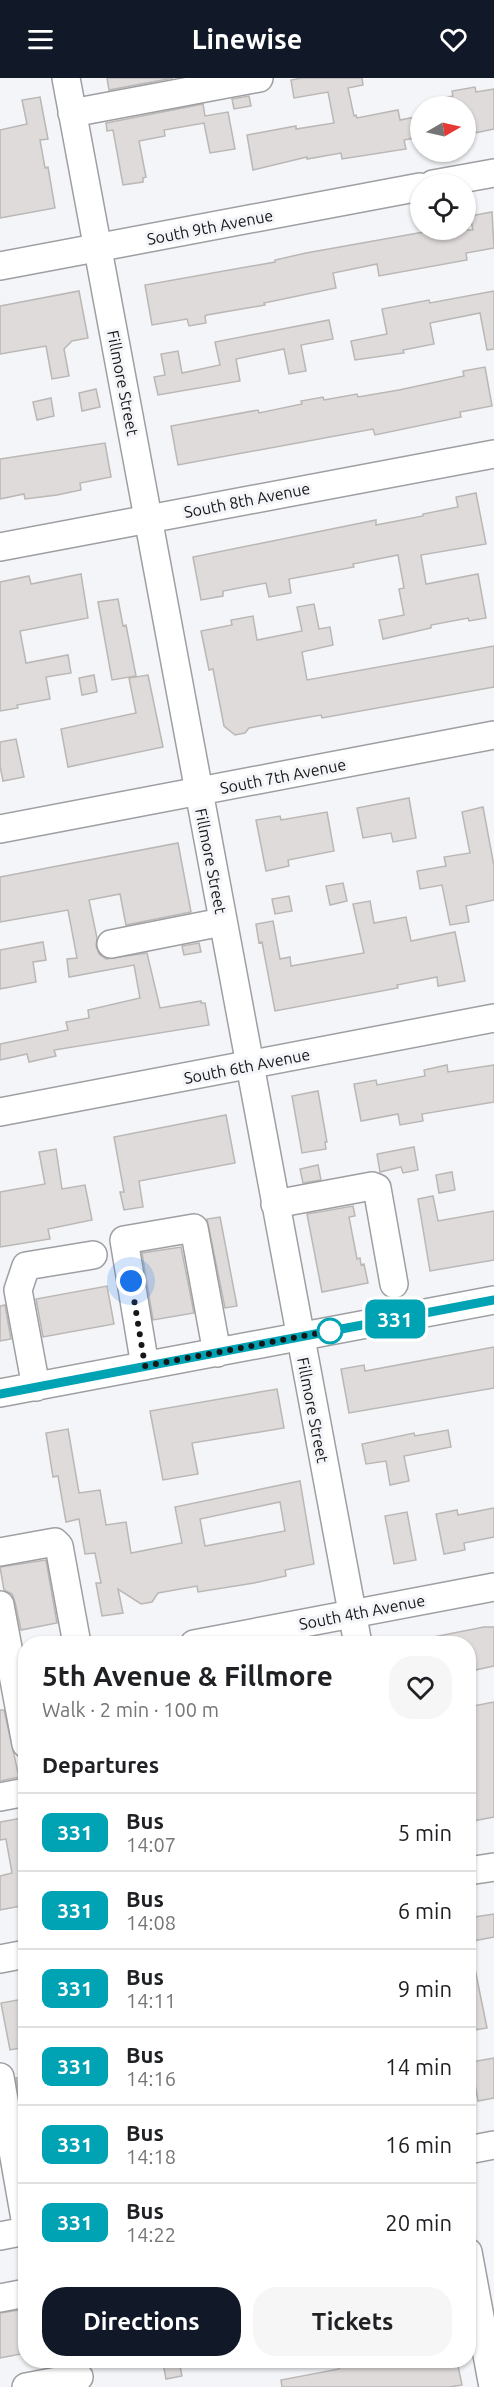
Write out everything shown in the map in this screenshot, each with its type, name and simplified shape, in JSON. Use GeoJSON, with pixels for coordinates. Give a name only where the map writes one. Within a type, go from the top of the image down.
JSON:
{"type":"FeatureCollection","features":[{"type":"Feature","properties":{"kind":"street","name":"Fillmore Street"},"geometry":{"type":"LineString","coordinates":[[66,78],[356,1636]]}},
{"type":"Feature","properties":{"kind":"street"},"geometry":{"type":"LineString","coordinates":[[72,113],[259,78]]}},
{"type":"Feature","properties":{"kind":"street"},"geometry":{"type":"LineString","coordinates":[[476,176],[494,173]]}},
{"type":"Feature","properties":{"kind":"street","name":"South 9th Avenue"},"geometry":{"type":"LineString","coordinates":[[0,266],[410,189]]}},
{"type":"Feature","properties":{"kind":"street","name":"South 8th Avenue"},"geometry":{"type":"LineString","coordinates":[[0,547],[494,453]]}},
{"type":"Feature","properties":{"kind":"street","name":"South 7th Avenue"},"geometry":{"type":"LineString","coordinates":[[0,829],[494,735]]}},
{"type":"Feature","properties":{"kind":"street"},"geometry":{"type":"LineString","coordinates":[[111,944],[222,922]]}},
{"type":"Feature","properties":{"kind":"street","name":"South 6th Avenue"},"geometry":{"type":"LineString","coordinates":[[0,1112],[494,1018]]}},
{"type":"Feature","properties":{"kind":"street"},"geometry":{"type":"LineString","coordinates":[[275,1204],[372,1186],[377,1188],[394,1284]]}},
{"type":"Feature","properties":{"kind":"street"},"geometry":{"type":"LineString","coordinates":[[145,1366],[124,1240],[194,1228],[217,1353]]}},
{"type":"Feature","properties":{"kind":"street"},"geometry":{"type":"LineString","coordinates":[[36,1387],[18,1290],[26,1266],[93,1255]]}},
{"type":"Feature","properties":{"kind":"street"},"geometry":{"type":"LineString","coordinates":[[0,1394],[494,1300]]}},
{"type":"Feature","properties":{"kind":"street"},"geometry":{"type":"LineString","coordinates":[[0,1552],[55,1542],[59,1546],[75,1636]]}},
{"type":"Feature","properties":{"kind":"street","name":"South 4th Avenue"},"geometry":{"type":"LineString","coordinates":[[236,1636],[494,1587]]}},
{"type":"Feature","properties":{"kind":"street"},"geometry":{"type":"LineString","coordinates":[[0,1605],[18,1704]]}},
{"type":"Feature","properties":{"kind":"street"},"geometry":{"type":"LineString","coordinates":[[0,1797],[18,1794]]}},
{"type":"Feature","properties":{"kind":"street"},"geometry":{"type":"LineString","coordinates":[[476,1870],[494,1867]]}},
{"type":"Feature","properties":{"kind":"street"},"geometry":{"type":"LineString","coordinates":[[0,1959],[18,1956]]}},
{"type":"Feature","properties":{"kind":"street"},"geometry":{"type":"LineString","coordinates":[[0,2076],[18,2179]]}},
{"type":"Feature","properties":{"kind":"street"},"geometry":{"type":"LineString","coordinates":[[476,2148],[494,2145]]}},
{"type":"Feature","properties":{"kind":"street"},"geometry":{"type":"LineString","coordinates":[[0,2236],[18,2233]]}},
{"type":"Feature","properties":{"kind":"street"},"geometry":{"type":"LineString","coordinates":[[0,2298],[18,2295]]}},
{"type":"Feature","properties":{"kind":"street"},"geometry":{"type":"LineString","coordinates":[[476,2295],[493,2387]]}},
{"type":"Feature","properties":{"kind":"street"},"geometry":{"type":"LineString","coordinates":[[26,2387],[79,2375]]}},
{"type":"Feature","properties":{"kind":"building"},"geometry":{"type":"Polygon","coordinates":[[[107,78],[173,78],[109,90],[107,78]]]}},
{"type":"Feature","properties":{"kind":"building"},"geometry":{"type":"Polygon","coordinates":[[[362,78],[363,85],[348,88],[354,116],[356,115],[357,118],[398,110],[400,120],[410,118],[410,139],[404,140],[406,149],[342,159],[341,153],[307,159],[307,157],[253,170],[247,135],[296,126],[296,129],[334,123],[328,92],[294,98],[291,80],[362,78]]]}},
{"type":"Feature","properties":{"kind":"building"},"geometry":{"type":"Polygon","coordinates":[[[475,87],[476,92],[494,89],[494,129],[476,133],[476,96],[453,96],[452,91],[475,87]]]}},
{"type":"Feature","properties":{"kind":"building"},"geometry":{"type":"Polygon","coordinates":[[[249,96],[251,106],[234,109],[232,99],[249,96]]]}},
{"type":"Feature","properties":{"kind":"building"},"geometry":{"type":"Polygon","coordinates":[[[40,97],[48,139],[40,140],[45,168],[48,167],[55,208],[0,218],[0,130],[27,124],[22,100],[40,97]]]}},
{"type":"Feature","properties":{"kind":"building"},"geometry":{"type":"Polygon","coordinates":[[[203,104],[205,116],[228,112],[235,149],[210,153],[204,123],[164,130],[165,136],[139,141],[146,177],[143,178],[143,182],[123,185],[113,130],[107,131],[106,123],[203,104]]]}},
{"type":"Feature","properties":{"kind":"building"},"geometry":{"type":"Polygon","coordinates":[[[492,212],[494,248],[466,253],[467,260],[379,276],[377,264],[333,273],[336,288],[264,303],[265,305],[207,315],[205,316],[206,323],[189,326],[187,319],[152,325],[145,285],[410,234],[410,240],[476,240],[476,215],[492,212]]]}},
{"type":"Feature","properties":{"kind":"building"},"geometry":{"type":"Polygon","coordinates":[[[79,291],[88,338],[72,341],[64,349],[69,376],[52,379],[46,346],[0,354],[0,306],[79,291]]]}},
{"type":"Feature","properties":{"kind":"building"},"geometry":{"type":"Polygon","coordinates":[[[494,291],[494,349],[487,350],[480,313],[430,323],[434,344],[403,350],[404,353],[355,360],[351,341],[387,334],[382,309],[494,291]]]}},
{"type":"Feature","properties":{"kind":"building"},"geometry":{"type":"Polygon","coordinates":[[[329,320],[333,339],[301,345],[306,371],[289,374],[284,349],[236,359],[240,381],[158,395],[154,377],[165,375],[161,354],[178,351],[182,373],[220,365],[215,342],[329,320]]]}},
{"type":"Feature","properties":{"kind":"building"},"geometry":{"type":"Polygon","coordinates":[[[485,367],[492,406],[460,412],[461,417],[375,435],[373,429],[178,465],[171,426],[258,410],[259,413],[323,397],[324,400],[357,394],[358,397],[399,390],[464,376],[463,371],[485,367]]]}},
{"type":"Feature","properties":{"kind":"building"},"geometry":{"type":"Polygon","coordinates":[[[96,389],[100,407],[82,411],[79,393],[96,389]]]}},
{"type":"Feature","properties":{"kind":"building"},"geometry":{"type":"Polygon","coordinates":[[[51,398],[54,416],[37,420],[33,402],[51,398]]]}},
{"type":"Feature","properties":{"kind":"building"},"geometry":{"type":"Polygon","coordinates":[[[105,443],[111,477],[80,483],[81,490],[57,495],[25,499],[24,494],[0,499],[0,459],[105,443]]]}},
{"type":"Feature","properties":{"kind":"building"},"geometry":{"type":"Polygon","coordinates":[[[476,493],[486,544],[421,555],[426,584],[478,574],[486,618],[469,621],[468,618],[431,625],[431,628],[383,639],[379,620],[404,615],[399,589],[404,588],[398,555],[353,564],[354,567],[289,579],[291,593],[269,597],[266,583],[223,591],[223,596],[201,600],[193,557],[376,520],[376,525],[423,516],[423,514],[458,507],[456,497],[476,493]]]}},
{"type":"Feature","properties":{"kind":"building"},"geometry":{"type":"Polygon","coordinates":[[[81,574],[88,618],[20,631],[26,663],[68,655],[71,673],[46,677],[50,699],[17,705],[18,708],[0,711],[0,582],[29,576],[31,584],[81,574]]]}},
{"type":"Feature","properties":{"kind":"building"},"geometry":{"type":"Polygon","coordinates":[[[118,599],[123,626],[126,625],[136,676],[112,680],[98,602],[118,599]]]}},
{"type":"Feature","properties":{"kind":"building"},"geometry":{"type":"Polygon","coordinates":[[[314,604],[319,629],[330,627],[333,645],[302,652],[307,680],[494,646],[494,687],[322,718],[321,715],[281,722],[249,728],[245,733],[235,735],[224,726],[213,669],[209,670],[201,631],[232,625],[231,620],[253,616],[257,640],[302,631],[297,607],[314,604]]]}},
{"type":"Feature","properties":{"kind":"building"},"geometry":{"type":"Polygon","coordinates":[[[94,675],[97,692],[82,695],[79,678],[94,675]]]}},
{"type":"Feature","properties":{"kind":"building"},"geometry":{"type":"Polygon","coordinates":[[[148,675],[163,747],[68,767],[61,729],[136,713],[129,678],[148,675]]]}},
{"type":"Feature","properties":{"kind":"building"},"geometry":{"type":"Polygon","coordinates":[[[16,739],[24,777],[3,781],[0,766],[0,742],[16,739]]]}},
{"type":"Feature","properties":{"kind":"building"},"geometry":{"type":"Polygon","coordinates":[[[409,798],[416,838],[393,842],[391,833],[363,838],[357,808],[409,798]]]}},
{"type":"Feature","properties":{"kind":"building"},"geometry":{"type":"Polygon","coordinates":[[[483,807],[494,866],[494,900],[466,906],[469,922],[450,925],[442,885],[420,889],[417,871],[446,866],[444,857],[470,853],[462,812],[483,807]]]}},
{"type":"Feature","properties":{"kind":"building"},"geometry":{"type":"Polygon","coordinates":[[[327,812],[334,851],[288,860],[289,866],[266,871],[256,820],[280,816],[281,820],[327,812]]]}},
{"type":"Feature","properties":{"kind":"building"},"geometry":{"type":"Polygon","coordinates":[[[178,843],[191,912],[126,925],[120,894],[89,900],[97,938],[96,946],[99,954],[106,959],[147,953],[160,1008],[201,1001],[205,1003],[209,1025],[54,1050],[56,1056],[29,1062],[27,1054],[0,1060],[0,1044],[68,1030],[66,1022],[89,1018],[88,1010],[140,998],[134,965],[69,977],[67,959],[77,958],[68,910],[0,922],[0,877],[178,843]]]}},
{"type":"Feature","properties":{"kind":"building"},"geometry":{"type":"Polygon","coordinates":[[[343,883],[347,901],[330,905],[326,886],[343,883]]]}},
{"type":"Feature","properties":{"kind":"building"},"geometry":{"type":"Polygon","coordinates":[[[289,896],[292,911],[275,914],[272,899],[289,896]]]}},
{"type":"Feature","properties":{"kind":"building"},"geometry":{"type":"Polygon","coordinates":[[[370,901],[374,923],[406,917],[411,941],[455,932],[465,981],[438,986],[437,977],[397,985],[398,988],[275,1011],[262,942],[259,943],[256,924],[273,921],[280,959],[290,957],[291,966],[364,953],[353,904],[370,901]]]}},
{"type":"Feature","properties":{"kind":"building"},"geometry":{"type":"Polygon","coordinates":[[[43,942],[46,960],[33,962],[36,982],[0,989],[0,950],[43,942]]]}},
{"type":"Feature","properties":{"kind":"building"},"geometry":{"type":"Polygon","coordinates":[[[199,943],[201,952],[184,955],[182,946],[199,943]]]}},
{"type":"Feature","properties":{"kind":"building"},"geometry":{"type":"Polygon","coordinates":[[[447,1065],[448,1072],[494,1065],[494,1102],[422,1114],[423,1121],[400,1125],[398,1114],[361,1121],[354,1084],[376,1080],[377,1085],[425,1076],[424,1070],[447,1065]]]}},
{"type":"Feature","properties":{"kind":"building"},"geometry":{"type":"Polygon","coordinates":[[[318,1091],[327,1142],[325,1142],[326,1149],[302,1153],[292,1096],[318,1091]]]}},
{"type":"Feature","properties":{"kind":"building"},"geometry":{"type":"Polygon","coordinates":[[[226,1115],[235,1163],[139,1181],[143,1207],[124,1210],[120,1192],[124,1192],[114,1137],[226,1115]]]}},
{"type":"Feature","properties":{"kind":"building"},"geometry":{"type":"Polygon","coordinates":[[[414,1147],[418,1170],[403,1173],[401,1167],[380,1172],[377,1154],[414,1147]]]}},
{"type":"Feature","properties":{"kind":"building"},"geometry":{"type":"Polygon","coordinates":[[[56,1149],[62,1189],[85,1185],[92,1220],[48,1229],[50,1239],[0,1247],[0,1192],[45,1184],[39,1152],[56,1149]]]}},
{"type":"Feature","properties":{"kind":"building"},"geometry":{"type":"Polygon","coordinates":[[[318,1165],[321,1180],[303,1183],[300,1169],[318,1165]]]}},
{"type":"Feature","properties":{"kind":"building"},"geometry":{"type":"Polygon","coordinates":[[[452,1172],[455,1190],[439,1193],[436,1175],[452,1172]]]}},
{"type":"Feature","properties":{"kind":"building"},"geometry":{"type":"Polygon","coordinates":[[[433,1196],[438,1221],[494,1211],[494,1260],[430,1271],[418,1199],[433,1196]]]}},
{"type":"Feature","properties":{"kind":"building"},"geometry":{"type":"Polygon","coordinates":[[[353,1206],[355,1216],[349,1217],[357,1259],[360,1258],[361,1265],[364,1264],[368,1283],[322,1292],[307,1214],[353,1206]]]}},
{"type":"Feature","properties":{"kind":"building"},"geometry":{"type":"Polygon","coordinates":[[[220,1217],[237,1306],[225,1308],[207,1219],[220,1217]]]}},
{"type":"Feature","properties":{"kind":"building"},"geometry":{"type":"Polygon","coordinates":[[[181,1247],[194,1313],[153,1320],[142,1253],[181,1247]]]}},
{"type":"Feature","properties":{"kind":"building"},"geometry":{"type":"Polygon","coordinates":[[[107,1286],[114,1324],[43,1337],[36,1299],[107,1286]]]}},
{"type":"Feature","properties":{"kind":"building"},"geometry":{"type":"Polygon","coordinates":[[[5,1305],[11,1339],[0,1341],[0,1306],[5,1305]]]}},
{"type":"Feature","properties":{"kind":"building"},"geometry":{"type":"Polygon","coordinates":[[[494,1347],[494,1388],[349,1413],[341,1369],[364,1365],[365,1371],[494,1347]]]}},
{"type":"Feature","properties":{"kind":"building"},"geometry":{"type":"Polygon","coordinates":[[[277,1389],[284,1428],[192,1443],[198,1474],[163,1480],[150,1411],[277,1389]]]}},
{"type":"Feature","properties":{"kind":"building"},"geometry":{"type":"Polygon","coordinates":[[[68,1429],[79,1493],[100,1490],[106,1525],[126,1522],[131,1553],[182,1543],[175,1507],[300,1481],[314,1564],[285,1570],[286,1576],[254,1583],[198,1592],[197,1586],[158,1593],[152,1602],[141,1604],[118,1589],[123,1613],[102,1616],[96,1583],[101,1583],[95,1553],[85,1554],[79,1519],[66,1522],[58,1476],[53,1477],[46,1433],[68,1429]],[[280,1502],[200,1519],[205,1546],[285,1531],[280,1502]]]}},
{"type":"Feature","properties":{"kind":"building"},"geometry":{"type":"Polygon","coordinates":[[[448,1430],[451,1447],[404,1456],[409,1481],[390,1485],[386,1461],[366,1464],[362,1444],[414,1433],[415,1436],[448,1430]]]}},
{"type":"Feature","properties":{"kind":"building"},"geometry":{"type":"Polygon","coordinates":[[[494,1508],[494,1537],[464,1543],[465,1550],[444,1554],[436,1514],[457,1510],[458,1515],[494,1508]]]}},
{"type":"Feature","properties":{"kind":"building"},"geometry":{"type":"Polygon","coordinates":[[[407,1512],[416,1560],[394,1564],[385,1516],[407,1512]]]}},
{"type":"Feature","properties":{"kind":"building"},"geometry":{"type":"Polygon","coordinates":[[[46,1560],[57,1623],[21,1630],[12,1594],[4,1590],[0,1567],[46,1560]]]}},
{"type":"Feature","properties":{"kind":"building"},"geometry":{"type":"Polygon","coordinates":[[[494,1627],[494,1666],[476,1670],[476,1636],[438,1636],[494,1627]]]}},
{"type":"Feature","properties":{"kind":"building"},"geometry":{"type":"Polygon","coordinates":[[[494,1702],[494,1817],[476,1820],[476,1705],[494,1702]]]}},
{"type":"Feature","properties":{"kind":"building"},"geometry":{"type":"Polygon","coordinates":[[[0,1710],[4,1710],[18,1777],[0,1781],[0,1710]]]}},
{"type":"Feature","properties":{"kind":"building"},"geometry":{"type":"Polygon","coordinates":[[[18,1819],[18,1907],[0,1910],[0,1876],[12,1873],[6,1839],[0,1840],[0,1822],[18,1819]]]}},
{"type":"Feature","properties":{"kind":"building"},"geometry":{"type":"Polygon","coordinates":[[[494,1914],[494,1937],[476,1940],[476,1917],[494,1914]]]}},
{"type":"Feature","properties":{"kind":"building"},"geometry":{"type":"Polygon","coordinates":[[[476,1974],[487,2028],[476,2030],[476,1974]]]}},
{"type":"Feature","properties":{"kind":"building"},"geometry":{"type":"Polygon","coordinates":[[[18,2000],[18,2048],[10,2050],[1,2003],[18,2000]]]}},
{"type":"Feature","properties":{"kind":"building"},"geometry":{"type":"Polygon","coordinates":[[[494,2058],[494,2098],[478,2101],[476,2061],[494,2058]]]}},
{"type":"Feature","properties":{"kind":"building"},"geometry":{"type":"Polygon","coordinates":[[[18,2310],[18,2355],[0,2358],[0,2313],[18,2310]]]}},
{"type":"Feature","properties":{"kind":"building"},"geometry":{"type":"Polygon","coordinates":[[[164,2368],[180,2368],[182,2376],[166,2379],[164,2368]]]}},
{"type":"Feature","properties":{"kind":"building"},"geometry":{"type":"Polygon","coordinates":[[[458,2368],[462,2385],[449,2387],[282,2387],[281,2380],[339,2369],[458,2368]]]}},
{"type":"Feature","properties":{"kind":"bus line","name":"331"},"geometry":{"type":"LineString","coordinates":[[0,1394],[494,1300]]}},
{"type":"Feature","properties":{"kind":"route"},"geometry":{"type":"LineString","coordinates":[[131,1281],[145,1366],[330,1331]]}}]}
